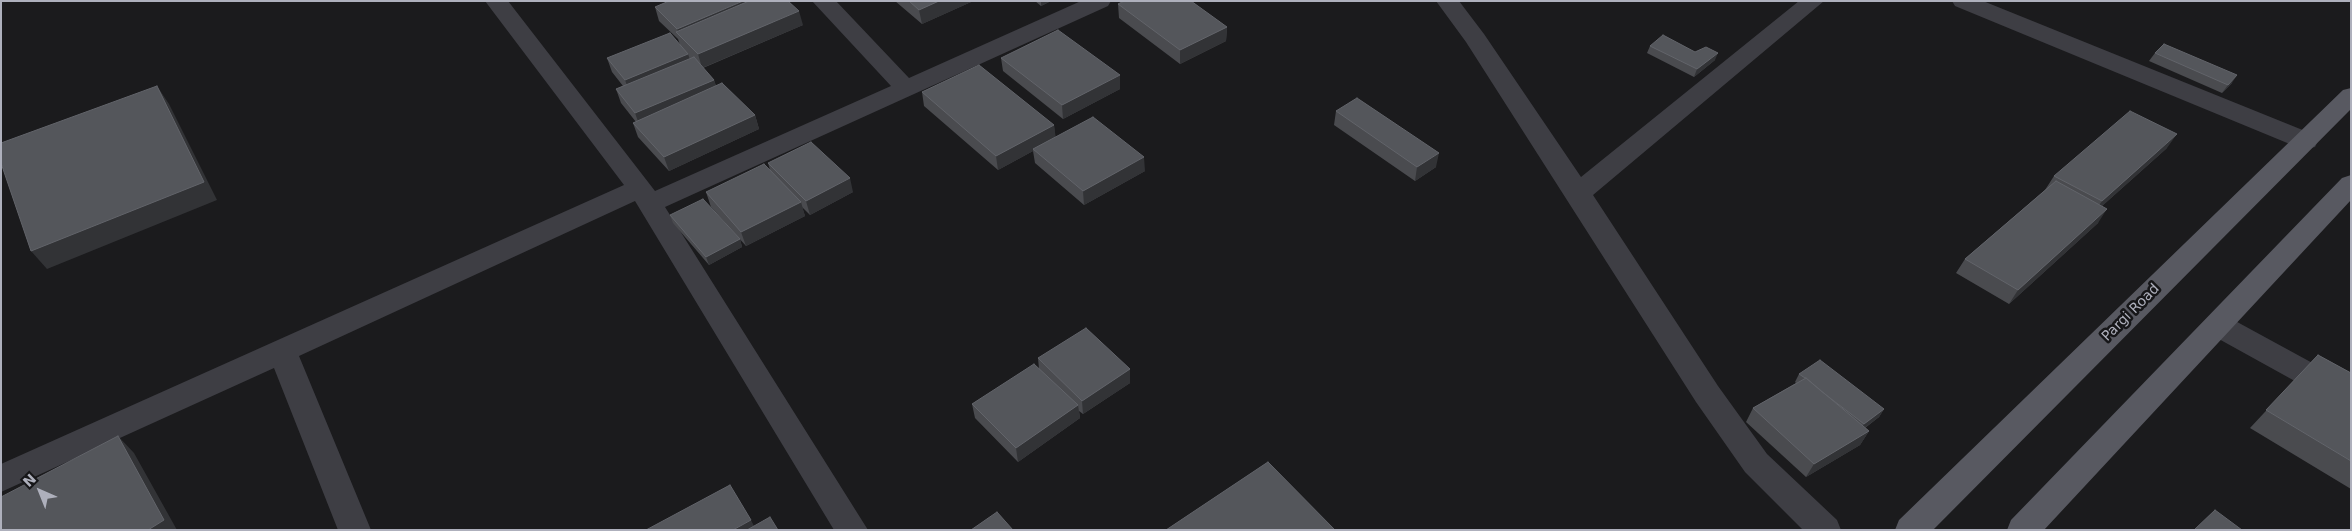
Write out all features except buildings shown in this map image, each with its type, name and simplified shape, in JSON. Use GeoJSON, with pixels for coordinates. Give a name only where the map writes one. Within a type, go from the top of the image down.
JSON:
{"type":"FeatureCollection","features":[{"type":"Feature","properties":{"kind":"main road","name":"Pargi Road"},"geometry":{"type":"LineString","coordinates":[[1911,530],[2351,95]]}},
{"type":"Feature","properties":{"kind":"main road"},"geometry":{"type":"LineString","coordinates":[[2024,530],[2351,184]]}},
{"type":"Feature","properties":{"kind":"street"},"geometry":{"type":"LineString","coordinates":[[496,1],[645,196],[852,530]]}},
{"type":"Feature","properties":{"kind":"street"},"geometry":{"type":"LineString","coordinates":[[823,1],[906,88]]}},
{"type":"Feature","properties":{"kind":"street"},"geometry":{"type":"LineString","coordinates":[[1,479],[282,351],[645,196],[906,88],[1100,1]]}},
{"type":"Feature","properties":{"kind":"street"},"geometry":{"type":"LineString","coordinates":[[1447,1],[1476,39],[1578,193],[1707,394],[1756,463],[1825,530]]}},
{"type":"Feature","properties":{"kind":"street"},"geometry":{"type":"LineString","coordinates":[[1578,193],[1812,1]]}},
{"type":"Feature","properties":{"kind":"street"},"geometry":{"type":"LineString","coordinates":[[1963,1],[2306,141]]}},
{"type":"Feature","properties":{"kind":"street"},"geometry":{"type":"LineString","coordinates":[[2218,325],[2351,398]]}},
{"type":"Feature","properties":{"kind":"street"},"geometry":{"type":"LineString","coordinates":[[282,351],[355,530]]}}]}
